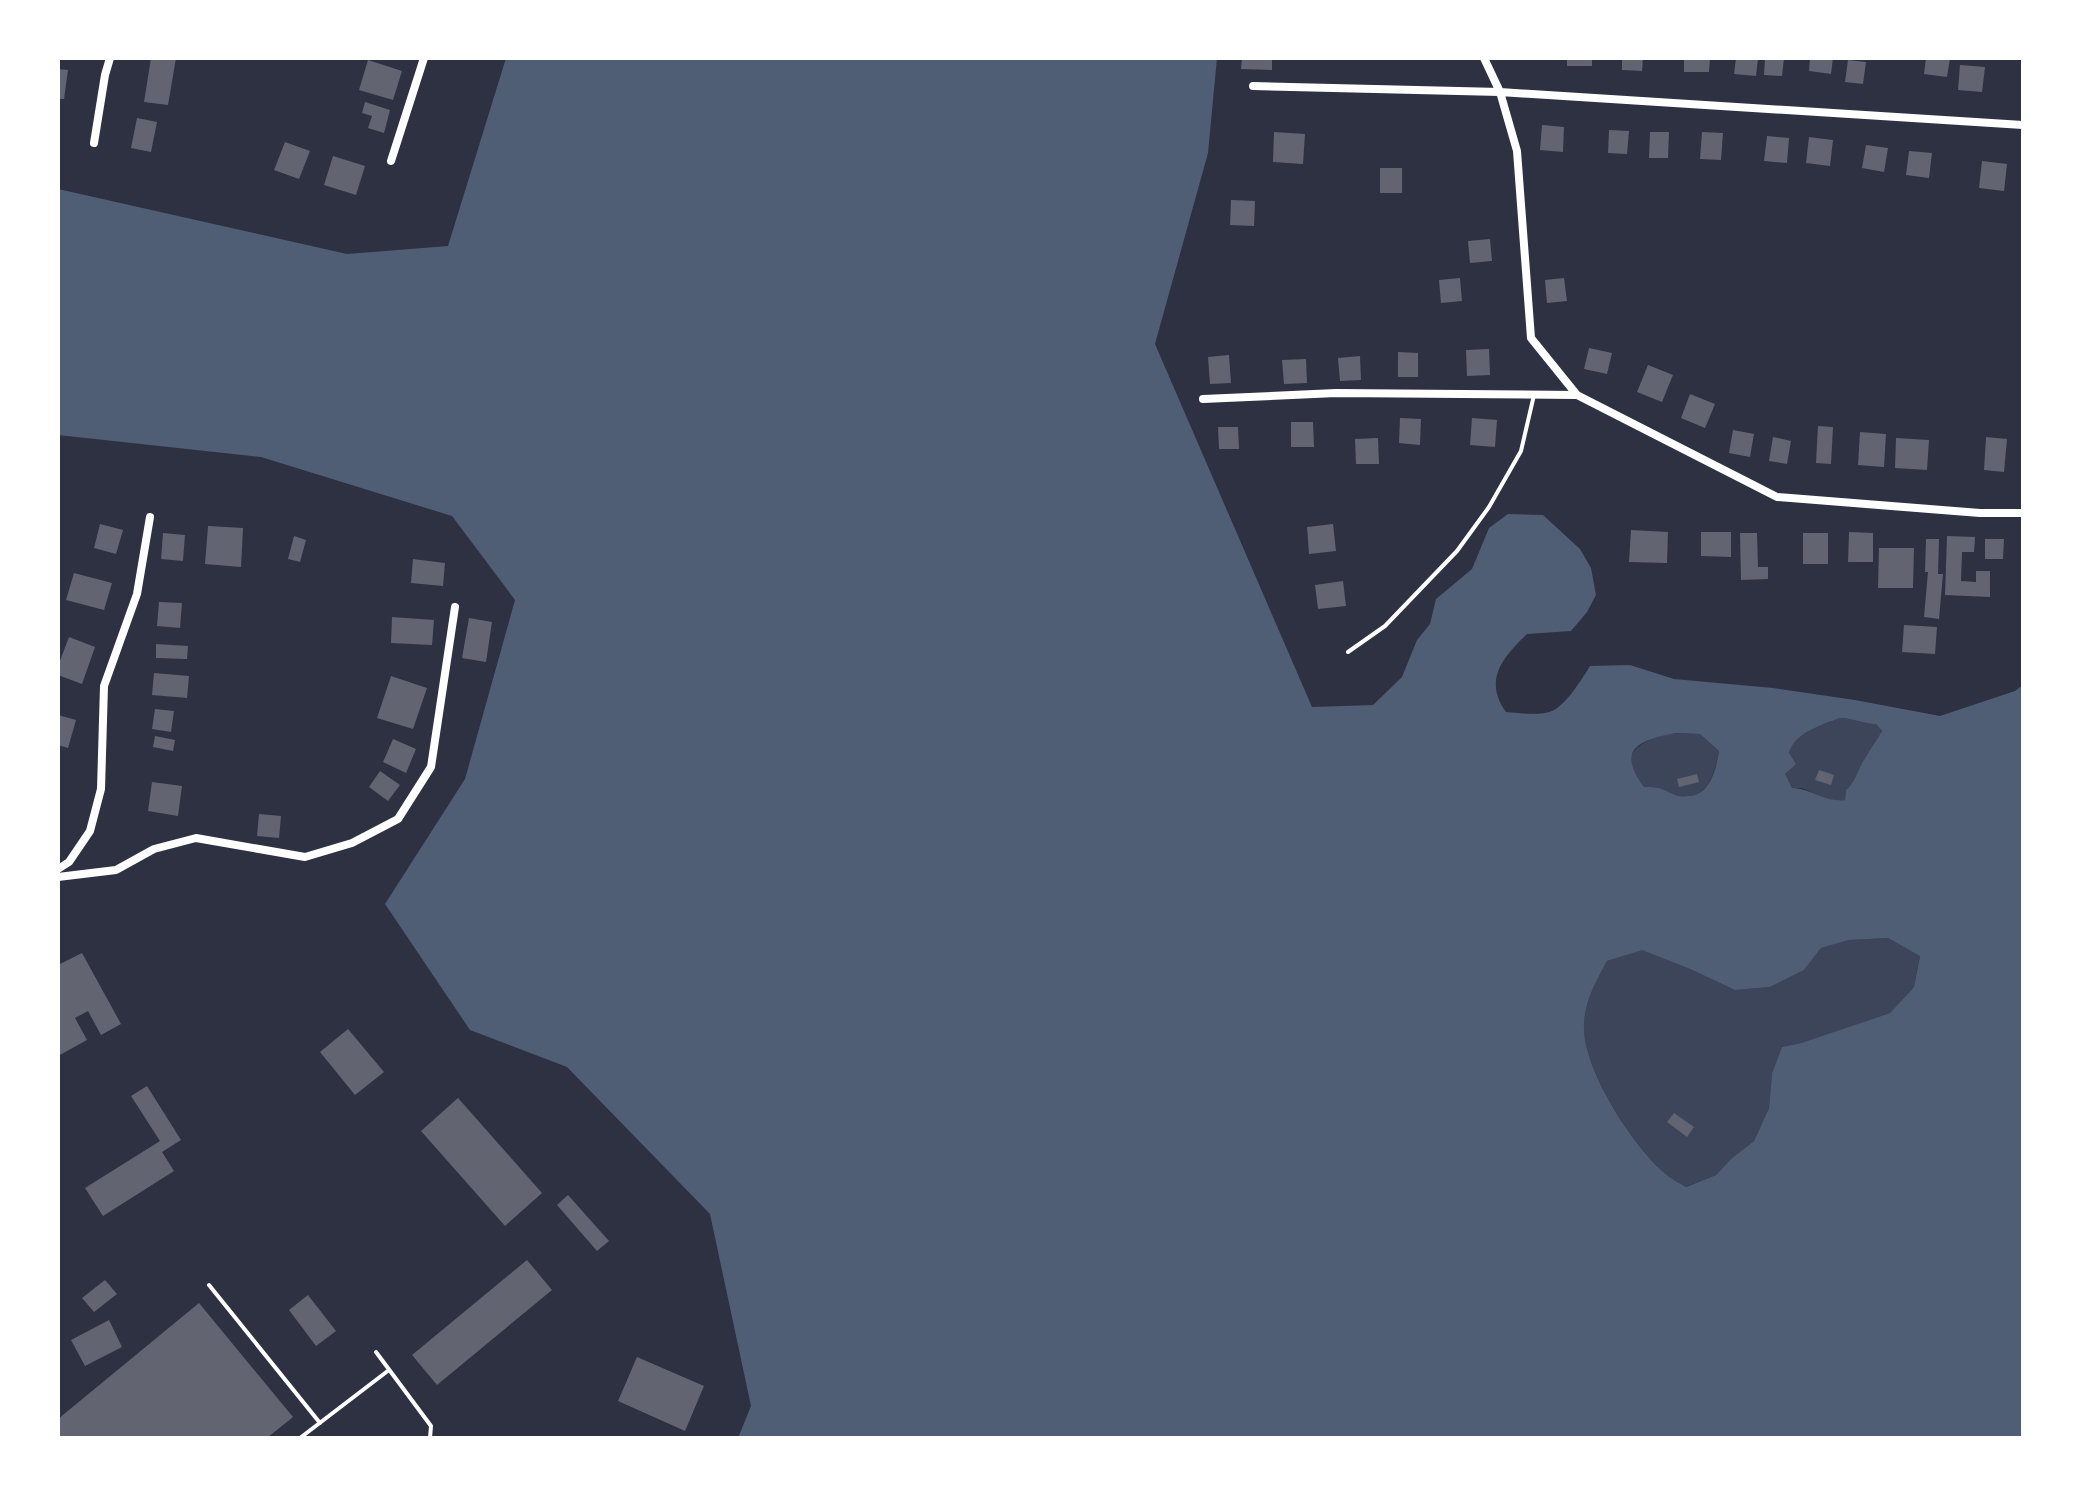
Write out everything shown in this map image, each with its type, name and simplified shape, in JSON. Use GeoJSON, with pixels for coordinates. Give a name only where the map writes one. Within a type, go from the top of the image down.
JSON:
{"type":"FeatureCollection","features":[{"type":"Feature","properties":{"kind":"street"},"geometry":{"type":"LineString","coordinates":[[94,143],[110,58]]}},
{"type":"Feature","properties":{"kind":"street"},"geometry":{"type":"LineString","coordinates":[[391,161],[424,58]]}},
{"type":"Feature","properties":{"kind":"street"},"geometry":{"type":"LineString","coordinates":[[1484,58],[1500,92],[1517,151],[1531,338],[1577,395],[1777,497],[1980,513],[2023,513]]}},
{"type":"Feature","properties":{"kind":"street"},"geometry":{"type":"LineString","coordinates":[[1253,86],[1500,92],[2023,125]]}},
{"type":"Feature","properties":{"kind":"street"},"geometry":{"type":"LineString","coordinates":[[1203,399],[1336,393],[1577,395]]}},
{"type":"Feature","properties":{"kind":"street"},"geometry":{"type":"LineString","coordinates":[[58,869],[69,862],[90,831],[101,789],[104,686],[137,594],[150,517]]}},
{"type":"Feature","properties":{"kind":"street"},"geometry":{"type":"LineString","coordinates":[[58,877],[116,870],[154,849],[196,838],[305,857],[352,843],[398,819],[431,767],[455,607]]}},
{"type":"Feature","properties":{"kind":"lane"},"geometry":{"type":"LineString","coordinates":[[1348,652],[1385,626],[1413,598],[1457,551],[1489,507],[1521,451],[1534,395]]}},
{"type":"Feature","properties":{"kind":"lane"},"geometry":{"type":"LineString","coordinates":[[209,1285],[320,1423]]}},
{"type":"Feature","properties":{"kind":"lane"},"geometry":{"type":"LineString","coordinates":[[376,1352],[431,1426],[430,1438]]}},
{"type":"Feature","properties":{"kind":"lane"},"geometry":{"type":"LineString","coordinates":[[300,1438],[389,1370]]}},
{"type":"Feature","properties":{"kind":"shaded area"},"geometry":{"type":"Polygon","coordinates":[[[506,58],[1217,58],[1208,153],[1155,344],[1312,707],[1373,705],[1402,677],[1417,640],[1430,624],[1436,599],[1472,569],[1489,528],[1508,514],[1543,515],[1580,549],[1591,568],[1596,595],[1571,631],[1527,634],[1510,651],[1496,679],[1499,700],[1506,712],[1536,714],[1552,711],[1568,698],[1590,666],[1630,665],[1674,679],[1773,688],[1940,716],[2015,691],[2023,685],[2023,1438],[738,1438],[751,1406],[710,1214],[567,1067],[470,1030],[385,904],[465,779],[515,600],[452,516],[261,457],[58,435],[58,189],[347,254],[448,246],[506,58]],[[1840,718],[1810,731],[1792,746],[1789,753],[1796,764],[1785,774],[1792,788],[1845,800],[1846,790],[1882,731],[1876,724],[1840,718]],[[1676,733],[1651,739],[1635,749],[1632,756],[1632,764],[1644,787],[1661,788],[1680,796],[1696,795],[1707,787],[1719,751],[1700,734],[1676,733]],[[1888,938],[1849,940],[1821,948],[1804,970],[1770,987],[1735,990],[1642,950],[1607,961],[1586,1007],[1585,1042],[1599,1082],[1622,1122],[1666,1174],[1686,1187],[1716,1175],[1754,1141],[1769,1108],[1772,1073],[1782,1047],[1890,1013],[1914,987],[1920,956],[1888,938]]]}},
{"type":"Feature","properties":{"kind":"shaded area"},"geometry":{"type":"Polygon","coordinates":[[[1840,718],[1876,724],[1882,731],[1846,790],[1845,800],[1832,801],[1802,788],[1792,788],[1784,774],[1791,767],[1789,754],[1795,741],[1809,731],[1840,718]]]}},
{"type":"Feature","properties":{"kind":"shaded area"},"geometry":{"type":"Polygon","coordinates":[[[1676,733],[1700,734],[1719,751],[1710,780],[1702,792],[1695,795],[1678,796],[1661,788],[1644,787],[1629,761],[1642,744],[1676,733]]]}},
{"type":"Feature","properties":{"kind":"shaded area"},"geometry":{"type":"Polygon","coordinates":[[[1888,938],[1920,955],[1914,987],[1890,1013],[1782,1047],[1772,1073],[1769,1108],[1754,1141],[1716,1175],[1685,1187],[1660,1169],[1635,1140],[1610,1102],[1585,1042],[1586,1007],[1607,961],[1641,949],[1735,990],[1770,987],[1804,970],[1821,948],[1849,940],[1888,938]]]}},
{"type":"Feature","properties":{"kind":"building"},"geometry":{"type":"Polygon","coordinates":[[[151,58],[176,58],[168,105],[144,102],[151,58]]]}},
{"type":"Feature","properties":{"kind":"building"},"geometry":{"type":"Polygon","coordinates":[[[1242,58],[1272,58],[1272,70],[1241,69],[1242,58]]]}},
{"type":"Feature","properties":{"kind":"building"},"geometry":{"type":"Polygon","coordinates":[[[1567,58],[1592,58],[1592,66],[1567,66],[1567,58]]]}},
{"type":"Feature","properties":{"kind":"building"},"geometry":{"type":"Polygon","coordinates":[[[1622,58],[1643,58],[1642,71],[1622,70],[1622,58]]]}},
{"type":"Feature","properties":{"kind":"building"},"geometry":{"type":"Polygon","coordinates":[[[1684,58],[1710,58],[1709,72],[1684,72],[1684,58]]]}},
{"type":"Feature","properties":{"kind":"building"},"geometry":{"type":"Polygon","coordinates":[[[1736,58],[1758,58],[1756,76],[1734,74],[1736,58]]]}},
{"type":"Feature","properties":{"kind":"building"},"geometry":{"type":"Polygon","coordinates":[[[1765,58],[1784,58],[1782,76],[1764,75],[1765,58]]]}},
{"type":"Feature","properties":{"kind":"building"},"geometry":{"type":"Polygon","coordinates":[[[1810,58],[1833,58],[1831,74],[1809,71],[1810,58]]]}},
{"type":"Feature","properties":{"kind":"building"},"geometry":{"type":"Polygon","coordinates":[[[1926,58],[1950,58],[1947,77],[1924,74],[1926,58]]]}},
{"type":"Feature","properties":{"kind":"building"},"geometry":{"type":"Polygon","coordinates":[[[368,60],[402,71],[393,100],[359,90],[368,60]]]}},
{"type":"Feature","properties":{"kind":"building"},"geometry":{"type":"Polygon","coordinates":[[[1848,60],[1866,62],[1863,84],[1845,82],[1848,60]]]}},
{"type":"Feature","properties":{"kind":"building"},"geometry":{"type":"Polygon","coordinates":[[[1960,65],[1985,67],[1982,92],[1958,90],[1960,65]]]}},
{"type":"Feature","properties":{"kind":"building"},"geometry":{"type":"Polygon","coordinates":[[[58,69],[68,70],[64,99],[58,99],[58,69]]]}},
{"type":"Feature","properties":{"kind":"building"},"geometry":{"type":"Polygon","coordinates":[[[365,102],[390,110],[384,133],[368,128],[372,116],[362,113],[365,102]]]}},
{"type":"Feature","properties":{"kind":"building"},"geometry":{"type":"Polygon","coordinates":[[[137,118],[157,122],[151,152],[131,148],[137,118]]]}},
{"type":"Feature","properties":{"kind":"building"},"geometry":{"type":"Polygon","coordinates":[[[1542,125],[1564,127],[1563,152],[1540,150],[1542,125]]]}},
{"type":"Feature","properties":{"kind":"building"},"geometry":{"type":"Polygon","coordinates":[[[1609,130],[1629,131],[1627,154],[1608,153],[1609,130]]]}},
{"type":"Feature","properties":{"kind":"building"},"geometry":{"type":"Polygon","coordinates":[[[1274,132],[1305,134],[1303,164],[1273,162],[1274,132]]]}},
{"type":"Feature","properties":{"kind":"building"},"geometry":{"type":"Polygon","coordinates":[[[1650,132],[1669,132],[1668,158],[1649,158],[1650,132]]]}},
{"type":"Feature","properties":{"kind":"building"},"geometry":{"type":"Polygon","coordinates":[[[1702,132],[1723,133],[1721,160],[1700,159],[1702,132]]]}},
{"type":"Feature","properties":{"kind":"building"},"geometry":{"type":"Polygon","coordinates":[[[1767,136],[1789,138],[1787,163],[1764,161],[1767,136]]]}},
{"type":"Feature","properties":{"kind":"building"},"geometry":{"type":"Polygon","coordinates":[[[1809,137],[1833,140],[1830,166],[1806,163],[1809,137]]]}},
{"type":"Feature","properties":{"kind":"building"},"geometry":{"type":"Polygon","coordinates":[[[285,142],[310,151],[299,179],[274,170],[285,142]]]}},
{"type":"Feature","properties":{"kind":"building"},"geometry":{"type":"Polygon","coordinates":[[[1866,145],[1888,148],[1884,172],[1862,168],[1866,145]]]}},
{"type":"Feature","properties":{"kind":"building"},"geometry":{"type":"Polygon","coordinates":[[[1909,151],[1932,153],[1929,178],[1906,175],[1909,151]]]}},
{"type":"Feature","properties":{"kind":"building"},"geometry":{"type":"Polygon","coordinates":[[[333,156],[365,166],[356,195],[324,185],[333,156]]]}},
{"type":"Feature","properties":{"kind":"building"},"geometry":{"type":"Polygon","coordinates":[[[1982,161],[2007,164],[2004,191],[1979,188],[1982,161]]]}},
{"type":"Feature","properties":{"kind":"building"},"geometry":{"type":"Polygon","coordinates":[[[1380,168],[1402,168],[1402,193],[1380,193],[1380,168]]]}},
{"type":"Feature","properties":{"kind":"building"},"geometry":{"type":"Polygon","coordinates":[[[1231,200],[1255,201],[1254,226],[1230,225],[1231,200]]]}},
{"type":"Feature","properties":{"kind":"building"},"geometry":{"type":"Polygon","coordinates":[[[1490,239],[1492,261],[1470,263],[1468,241],[1490,239]]]}},
{"type":"Feature","properties":{"kind":"building"},"geometry":{"type":"Polygon","coordinates":[[[1460,278],[1462,301],[1441,303],[1439,280],[1460,278]]]}},
{"type":"Feature","properties":{"kind":"building"},"geometry":{"type":"Polygon","coordinates":[[[1564,278],[1567,301],[1547,303],[1545,280],[1564,278]]]}},
{"type":"Feature","properties":{"kind":"building"},"geometry":{"type":"Polygon","coordinates":[[[1589,348],[1612,353],[1607,374],[1584,369],[1589,348]]]}},
{"type":"Feature","properties":{"kind":"building"},"geometry":{"type":"Polygon","coordinates":[[[1489,349],[1490,375],[1467,376],[1466,350],[1489,349]]]}},
{"type":"Feature","properties":{"kind":"building"},"geometry":{"type":"Polygon","coordinates":[[[1398,352],[1418,353],[1418,377],[1398,377],[1398,352]]]}},
{"type":"Feature","properties":{"kind":"building"},"geometry":{"type":"Polygon","coordinates":[[[1229,355],[1231,383],[1210,384],[1208,357],[1229,355]]]}},
{"type":"Feature","properties":{"kind":"building"},"geometry":{"type":"Polygon","coordinates":[[[1360,356],[1361,380],[1340,381],[1338,358],[1360,356]]]}},
{"type":"Feature","properties":{"kind":"building"},"geometry":{"type":"Polygon","coordinates":[[[1306,359],[1307,383],[1284,384],[1282,360],[1306,359]]]}},
{"type":"Feature","properties":{"kind":"building"},"geometry":{"type":"Polygon","coordinates":[[[1648,365],[1673,375],[1662,402],[1637,392],[1648,365]]]}},
{"type":"Feature","properties":{"kind":"building"},"geometry":{"type":"Polygon","coordinates":[[[1690,394],[1715,404],[1705,428],[1681,418],[1690,394]]]}},
{"type":"Feature","properties":{"kind":"building"},"geometry":{"type":"Polygon","coordinates":[[[1400,418],[1421,419],[1420,445],[1399,443],[1400,418]]]}},
{"type":"Feature","properties":{"kind":"building"},"geometry":{"type":"Polygon","coordinates":[[[1472,418],[1497,420],[1495,447],[1470,445],[1472,418]]]}},
{"type":"Feature","properties":{"kind":"building"},"geometry":{"type":"Polygon","coordinates":[[[1291,422],[1313,422],[1314,447],[1291,447],[1291,422]]]}},
{"type":"Feature","properties":{"kind":"building"},"geometry":{"type":"Polygon","coordinates":[[[1818,426],[1833,427],[1831,464],[1816,463],[1818,426]]]}},
{"type":"Feature","properties":{"kind":"building"},"geometry":{"type":"Polygon","coordinates":[[[1218,427],[1238,427],[1239,449],[1219,449],[1218,427]]]}},
{"type":"Feature","properties":{"kind":"building"},"geometry":{"type":"Polygon","coordinates":[[[1733,430],[1754,434],[1750,457],[1729,453],[1733,430]]]}},
{"type":"Feature","properties":{"kind":"building"},"geometry":{"type":"Polygon","coordinates":[[[1860,432],[1886,434],[1884,467],[1858,465],[1860,432]]]}},
{"type":"Feature","properties":{"kind":"building"},"geometry":{"type":"Polygon","coordinates":[[[1773,437],[1791,441],[1787,464],[1769,461],[1773,437]]]}},
{"type":"Feature","properties":{"kind":"building"},"geometry":{"type":"Polygon","coordinates":[[[1986,437],[2007,439],[2004,472],[1984,470],[1986,437]]]}},
{"type":"Feature","properties":{"kind":"building"},"geometry":{"type":"Polygon","coordinates":[[[1378,438],[1379,464],[1356,464],[1355,439],[1378,438]]]}},
{"type":"Feature","properties":{"kind":"building"},"geometry":{"type":"Polygon","coordinates":[[[1896,438],[1929,440],[1927,470],[1895,468],[1896,438]]]}},
{"type":"Feature","properties":{"kind":"building"},"geometry":{"type":"Polygon","coordinates":[[[100,524],[123,530],[116,554],[94,548],[100,524]]]}},
{"type":"Feature","properties":{"kind":"building"},"geometry":{"type":"Polygon","coordinates":[[[1333,524],[1336,551],[1309,554],[1307,527],[1333,524]]]}},
{"type":"Feature","properties":{"kind":"building"},"geometry":{"type":"Polygon","coordinates":[[[208,526],[243,528],[241,567],[205,564],[208,526]]]}},
{"type":"Feature","properties":{"kind":"building"},"geometry":{"type":"Polygon","coordinates":[[[1631,530],[1668,532],[1667,563],[1629,562],[1631,530]]]}},
{"type":"Feature","properties":{"kind":"building"},"geometry":{"type":"Polygon","coordinates":[[[1701,532],[1731,532],[1731,557],[1701,556],[1701,532]]]}},
{"type":"Feature","properties":{"kind":"building"},"geometry":{"type":"Polygon","coordinates":[[[1849,532],[1873,533],[1873,562],[1848,562],[1849,532]]]}},
{"type":"Feature","properties":{"kind":"building"},"geometry":{"type":"Polygon","coordinates":[[[163,533],[185,535],[183,561],[161,559],[163,533]]]}},
{"type":"Feature","properties":{"kind":"building"},"geometry":{"type":"Polygon","coordinates":[[[1740,533],[1757,533],[1758,567],[1768,567],[1768,579],[1741,580],[1740,533]]]}},
{"type":"Feature","properties":{"kind":"building"},"geometry":{"type":"Polygon","coordinates":[[[1803,533],[1828,533],[1828,564],[1803,564],[1803,533]]]}},
{"type":"Feature","properties":{"kind":"building"},"geometry":{"type":"Polygon","coordinates":[[[294,536],[306,540],[300,562],[288,559],[294,536]]]}},
{"type":"Feature","properties":{"kind":"building"},"geometry":{"type":"Polygon","coordinates":[[[1947,536],[1975,537],[1974,552],[1962,552],[1961,581],[1976,582],[1976,571],[1990,571],[1990,597],[1945,595],[1947,536]]]}},
{"type":"Feature","properties":{"kind":"building"},"geometry":{"type":"Polygon","coordinates":[[[1926,539],[1939,539],[1938,574],[1943,574],[1939,619],[1924,617],[1928,572],[1925,572],[1926,539]]]}},
{"type":"Feature","properties":{"kind":"building"},"geometry":{"type":"Polygon","coordinates":[[[1985,539],[2004,539],[2003,559],[1985,559],[1985,539]]]}},
{"type":"Feature","properties":{"kind":"building"},"geometry":{"type":"Polygon","coordinates":[[[1879,548],[1914,548],[1913,588],[1878,588],[1879,548]]]}},
{"type":"Feature","properties":{"kind":"building"},"geometry":{"type":"Polygon","coordinates":[[[413,559],[445,563],[443,586],[411,583],[413,559]]]}},
{"type":"Feature","properties":{"kind":"building"},"geometry":{"type":"Polygon","coordinates":[[[74,573],[112,583],[104,610],[66,600],[74,573]]]}},
{"type":"Feature","properties":{"kind":"building"},"geometry":{"type":"Polygon","coordinates":[[[1343,581],[1346,606],[1318,609],[1315,585],[1343,581]]]}},
{"type":"Feature","properties":{"kind":"building"},"geometry":{"type":"Polygon","coordinates":[[[159,602],[182,603],[180,628],[157,626],[159,602]]]}},
{"type":"Feature","properties":{"kind":"building"},"geometry":{"type":"Polygon","coordinates":[[[392,617],[434,620],[432,645],[391,643],[392,617]]]}},
{"type":"Feature","properties":{"kind":"building"},"geometry":{"type":"Polygon","coordinates":[[[469,618],[492,622],[486,662],[462,658],[469,618]]]}},
{"type":"Feature","properties":{"kind":"building"},"geometry":{"type":"Polygon","coordinates":[[[1904,625],[1937,627],[1935,654],[1902,652],[1904,625]]]}},
{"type":"Feature","properties":{"kind":"building"},"geometry":{"type":"Polygon","coordinates":[[[69,637],[95,647],[82,684],[58,675],[58,666],[69,637]]]}},
{"type":"Feature","properties":{"kind":"building"},"geometry":{"type":"Polygon","coordinates":[[[156,644],[188,646],[187,659],[156,658],[156,644]]]}},
{"type":"Feature","properties":{"kind":"building"},"geometry":{"type":"Polygon","coordinates":[[[154,673],[189,676],[187,698],[152,695],[154,673]]]}},
{"type":"Feature","properties":{"kind":"building"},"geometry":{"type":"Polygon","coordinates":[[[391,676],[427,688],[413,729],[377,718],[391,676]]]}},
{"type":"Feature","properties":{"kind":"building"},"geometry":{"type":"Polygon","coordinates":[[[155,709],[174,711],[171,732],[152,729],[155,709]]]}},
{"type":"Feature","properties":{"kind":"building"},"geometry":{"type":"Polygon","coordinates":[[[58,715],[76,720],[68,748],[58,745],[58,715]]]}},
{"type":"Feature","properties":{"kind":"building"},"geometry":{"type":"Polygon","coordinates":[[[155,736],[175,740],[173,751],[153,747],[155,736]]]}},
{"type":"Feature","properties":{"kind":"building"},"geometry":{"type":"Polygon","coordinates":[[[393,739],[416,749],[406,773],[383,762],[393,739]]]}},
{"type":"Feature","properties":{"kind":"building"},"geometry":{"type":"Polygon","coordinates":[[[1819,770],[1834,775],[1831,785],[1815,780],[1819,770]]]}},
{"type":"Feature","properties":{"kind":"building"},"geometry":{"type":"Polygon","coordinates":[[[380,771],[400,785],[388,801],[369,787],[380,771]]]}},
{"type":"Feature","properties":{"kind":"building"},"geometry":{"type":"Polygon","coordinates":[[[1697,774],[1699,782],[1679,787],[1677,779],[1697,774]]]}},
{"type":"Feature","properties":{"kind":"building"},"geometry":{"type":"Polygon","coordinates":[[[152,782],[182,786],[178,816],[148,811],[152,782]]]}},
{"type":"Feature","properties":{"kind":"building"},"geometry":{"type":"Polygon","coordinates":[[[259,814],[281,816],[279,838],[257,836],[259,814]]]}},
{"type":"Feature","properties":{"kind":"building"},"geometry":{"type":"Polygon","coordinates":[[[82,953],[121,1024],[101,1035],[88,1011],[75,1018],[87,1040],[58,1056],[58,965],[82,953]]]}},
{"type":"Feature","properties":{"kind":"building"},"geometry":{"type":"Polygon","coordinates":[[[348,1029],[384,1072],[355,1095],[320,1052],[348,1029]]]}},
{"type":"Feature","properties":{"kind":"building"},"geometry":{"type":"Polygon","coordinates":[[[147,1086],[181,1140],[162,1152],[174,1171],[103,1216],[85,1188],[160,1141],[131,1096],[147,1086]]]}},
{"type":"Feature","properties":{"kind":"building"},"geometry":{"type":"Polygon","coordinates":[[[458,1098],[542,1193],[505,1226],[421,1131],[458,1098]]]}},
{"type":"Feature","properties":{"kind":"building"},"geometry":{"type":"Polygon","coordinates":[[[1674,1113],[1694,1127],[1687,1137],[1667,1122],[1674,1113]]]}},
{"type":"Feature","properties":{"kind":"building"},"geometry":{"type":"Polygon","coordinates":[[[568,1195],[609,1241],[597,1251],[557,1205],[568,1195]]]}},
{"type":"Feature","properties":{"kind":"building"},"geometry":{"type":"Polygon","coordinates":[[[527,1260],[552,1290],[437,1385],[412,1355],[527,1260]]]}},
{"type":"Feature","properties":{"kind":"building"},"geometry":{"type":"Polygon","coordinates":[[[105,1280],[117,1294],[94,1312],[82,1298],[105,1280]]]}},
{"type":"Feature","properties":{"kind":"building"},"geometry":{"type":"Polygon","coordinates":[[[308,1295],[336,1331],[316,1346],[289,1310],[308,1295]]]}},
{"type":"Feature","properties":{"kind":"building"},"geometry":{"type":"Polygon","coordinates":[[[199,1303],[293,1417],[267,1438],[58,1438],[58,1419],[199,1303]]]}},
{"type":"Feature","properties":{"kind":"building"},"geometry":{"type":"Polygon","coordinates":[[[109,1320],[122,1347],[85,1366],[71,1340],[109,1320]]]}},
{"type":"Feature","properties":{"kind":"building"},"geometry":{"type":"Polygon","coordinates":[[[637,1357],[704,1386],[685,1431],[618,1401],[637,1357]]]}}]}
